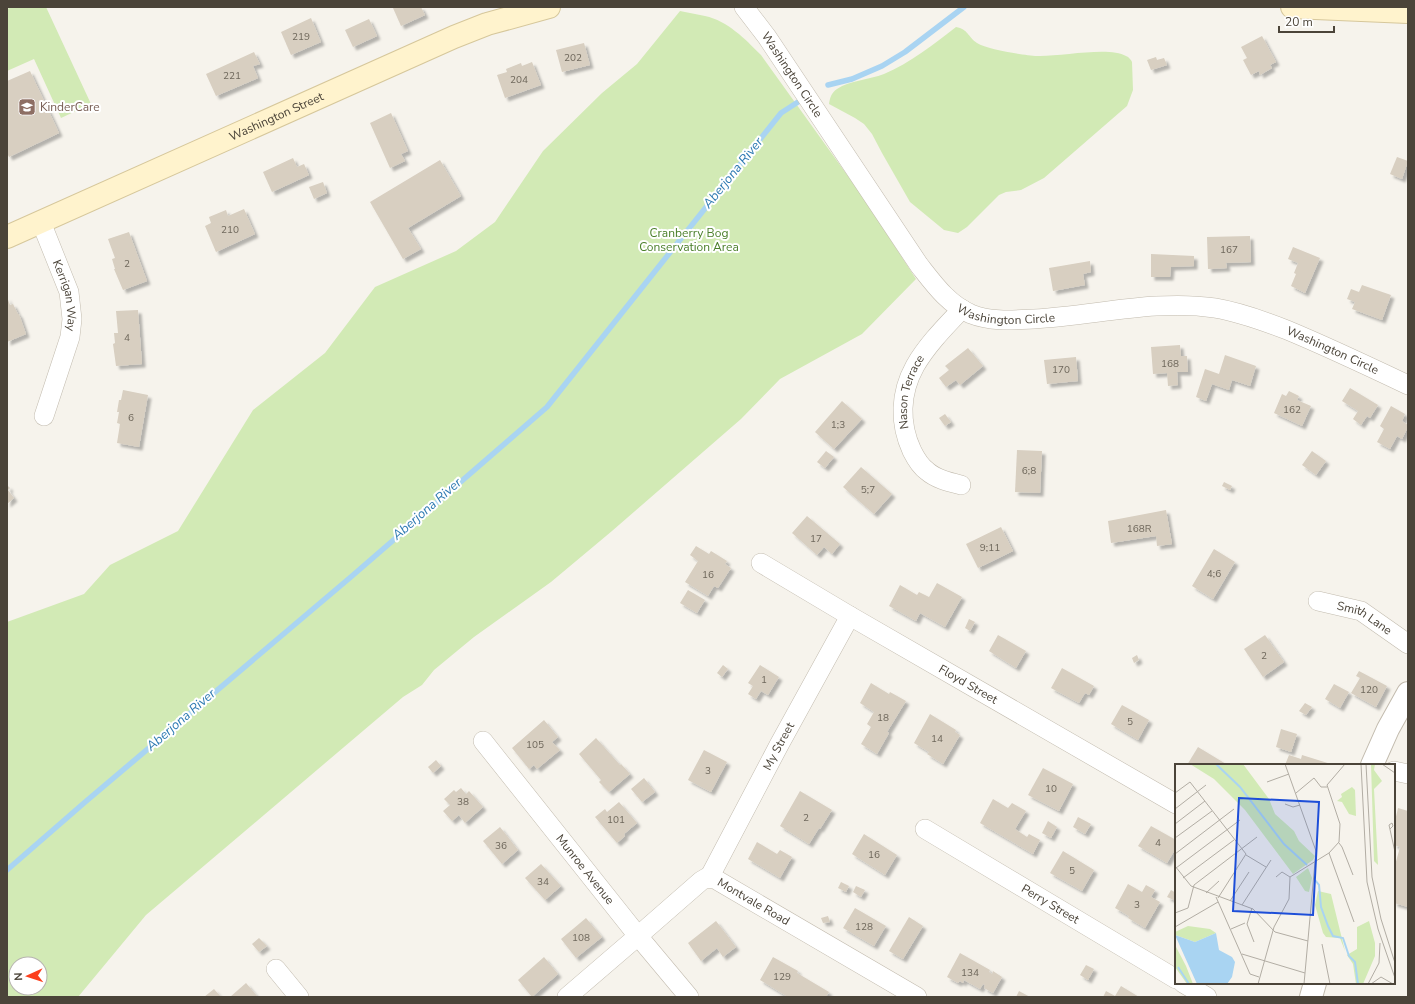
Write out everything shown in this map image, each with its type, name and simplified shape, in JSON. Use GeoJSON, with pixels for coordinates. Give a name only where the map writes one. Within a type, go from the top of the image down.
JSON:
{"type":"FeatureCollection","features":[{"type":"Feature","properties":{"kind":"main road","name":"Washington Street"},"geometry":{"type":"LineString","coordinates":[[7,237],[454,37],[500,20],[549,7]]}},
{"type":"Feature","properties":{"kind":"main road"},"geometry":{"type":"LineString","coordinates":[[1292,7],[1408,12]]}},
{"type":"Feature","properties":{"kind":"street","name":"Washington Circle"},"geometry":{"type":"LineString","coordinates":[[744,7],[771,43],[923,270],[942,294],[962,309],[971,314],[989,319],[1009,320],[1046,318],[1153,306],[1215,308],[1247,316],[1308,338],[1408,385]]}},
{"type":"Feature","properties":{"kind":"street","name":"Kerrigan Way"},"geometry":{"type":"LineString","coordinates":[[41,222],[69,292],[72,319],[70,337],[44,416]]}},
{"type":"Feature","properties":{"kind":"street","name":"Nason Terrace"},"geometry":{"type":"LineString","coordinates":[[960,485],[932,475],[921,466],[905,434],[903,417],[905,391],[914,367],[942,330],[962,309]]}},
{"type":"Feature","properties":{"kind":"street","name":"Floyd Street"},"geometry":{"type":"LineString","coordinates":[[761,563],[1175,803]]}},
{"type":"Feature","properties":{"kind":"street","name":"Smith Lane"},"geometry":{"type":"LineString","coordinates":[[1318,600],[1361,611],[1408,644]]}},
{"type":"Feature","properties":{"kind":"street","name":"My Street"},"geometry":{"type":"LineString","coordinates":[[709,878],[779,745],[850,616]]}},
{"type":"Feature","properties":{"kind":"street"},"geometry":{"type":"LineString","coordinates":[[1372,764],[1388,729],[1408,693]]}},
{"type":"Feature","properties":{"kind":"street","name":"Munroe Avenue"},"geometry":{"type":"LineString","coordinates":[[483,741],[638,936],[689,997]]}},
{"type":"Feature","properties":{"kind":"street"},"geometry":{"type":"LineString","coordinates":[[1395,771],[1408,774]]}},
{"type":"Feature","properties":{"kind":"street","name":"Perry Street"},"geometry":{"type":"LineString","coordinates":[[925,829],[1175,978]]}},
{"type":"Feature","properties":{"kind":"street","name":"Montvale Road"},"geometry":{"type":"LineString","coordinates":[[567,997],[701,881],[709,878],[715,879],[917,997]]}},
{"type":"Feature","properties":{"kind":"street"},"geometry":{"type":"LineString","coordinates":[[276,969],[299,997]]}},
{"type":"Feature","properties":{"kind":"street"},"geometry":{"type":"LineString","coordinates":[[1185,984],[1206,997]]}},
{"type":"Feature","properties":{"kind":"street"},"geometry":{"type":"LineString","coordinates":[[1311,997],[1315,984]]}},
{"type":"Feature","properties":{"kind":"green space"},"geometry":{"type":"Polygon","coordinates":[[[12,7],[46,7],[91,104],[61,118],[34,59],[7,71],[7,9],[12,7]]]}},
{"type":"Feature","properties":{"kind":"green space","name":"Cranberry Bog Conservation Area"},"geometry":{"type":"Polygon","coordinates":[[[680,11],[713,18],[729,26],[761,55],[863,197],[916,279],[862,334],[780,379],[741,419],[612,531],[551,582],[474,637],[434,670],[422,685],[403,697],[146,915],[78,997],[7,997],[7,622],[84,594],[110,565],[178,531],[253,410],[325,353],[375,287],[456,251],[495,222],[543,151],[602,93],[637,64],[680,11]]]}},
{"type":"Feature","properties":{"kind":"green space"},"geometry":{"type":"Polygon","coordinates":[[[956,27],[966,31],[974,41],[982,46],[1015,53],[1046,56],[1096,52],[1118,53],[1128,57],[1132,62],[1133,90],[1127,106],[1044,178],[1021,190],[1006,192],[999,195],[967,227],[958,233],[944,230],[910,202],[872,134],[864,124],[829,104],[832,94],[837,89],[854,82],[894,70],[922,53],[956,27]]]}},
{"type":"Feature","properties":{"kind":"building"},"geometry":{"type":"Polygon","coordinates":[[[421,7],[425,15],[401,26],[393,8],[421,7]]]}},
{"type":"Feature","properties":{"kind":"building"},"geometry":{"type":"Polygon","coordinates":[[[311,18],[321,42],[291,55],[281,32],[311,18]]]}},
{"type":"Feature","properties":{"kind":"building"},"geometry":{"type":"Polygon","coordinates":[[[369,19],[377,36],[353,47],[345,30],[369,19]]]}},
{"type":"Feature","properties":{"kind":"building"},"geometry":{"type":"Polygon","coordinates":[[[1262,36],[1276,62],[1270,65],[1272,68],[1260,75],[1259,71],[1251,75],[1243,60],[1247,58],[1241,47],[1262,36]]]}},
{"type":"Feature","properties":{"kind":"building"},"geometry":{"type":"Polygon","coordinates":[[[584,43],[590,65],[562,72],[556,50],[584,43]]]}},
{"type":"Feature","properties":{"kind":"building"},"geometry":{"type":"Polygon","coordinates":[[[254,52],[260,64],[253,66],[258,78],[216,96],[206,74],[254,52]]]}},
{"type":"Feature","properties":{"kind":"building"},"geometry":{"type":"Polygon","coordinates":[[[1156,57],[1157,60],[1164,58],[1167,65],[1151,70],[1147,60],[1156,57]]]}},
{"type":"Feature","properties":{"kind":"building"},"geometry":{"type":"Polygon","coordinates":[[[532,62],[541,85],[505,98],[497,75],[507,72],[506,69],[521,63],[522,66],[532,62]]]}},
{"type":"Feature","properties":{"kind":"building","name":"KinderCare"},"geometry":{"type":"Polygon","coordinates":[[[30,71],[59,133],[9,157],[7,153],[7,81],[30,71]]]}},
{"type":"Feature","properties":{"kind":"building"},"geometry":{"type":"Polygon","coordinates":[[[391,113],[408,151],[401,154],[405,161],[390,168],[370,123],[391,113]]]}},
{"type":"Feature","properties":{"kind":"building"},"geometry":{"type":"Polygon","coordinates":[[[1397,157],[1408,161],[1402,179],[1390,174],[1397,157]]]}},
{"type":"Feature","properties":{"kind":"building"},"geometry":{"type":"Polygon","coordinates":[[[293,158],[297,167],[304,164],[309,175],[272,192],[263,172],[293,158]]]}},
{"type":"Feature","properties":{"kind":"building"},"geometry":{"type":"Polygon","coordinates":[[[440,160],[461,196],[408,228],[421,249],[403,259],[370,202],[440,160]]]}},
{"type":"Feature","properties":{"kind":"building"},"geometry":{"type":"Polygon","coordinates":[[[323,182],[327,193],[314,199],[309,187],[323,182]]]}},
{"type":"Feature","properties":{"kind":"building"},"geometry":{"type":"Polygon","coordinates":[[[244,209],[255,234],[216,252],[205,226],[211,223],[209,217],[226,210],[228,216],[244,209]]]}},
{"type":"Feature","properties":{"kind":"building"},"geometry":{"type":"Polygon","coordinates":[[[129,232],[147,281],[123,290],[114,269],[112,259],[115,258],[108,239],[129,232]]]}},
{"type":"Feature","properties":{"kind":"building"},"geometry":{"type":"Polygon","coordinates":[[[1250,236],[1251,262],[1226,263],[1227,268],[1208,269],[1207,237],[1250,236]]]}},
{"type":"Feature","properties":{"kind":"building"},"geometry":{"type":"Polygon","coordinates":[[[1293,247],[1320,258],[1305,293],[1291,286],[1296,274],[1294,273],[1298,263],[1288,259],[1293,247]]]}},
{"type":"Feature","properties":{"kind":"building"},"geometry":{"type":"Polygon","coordinates":[[[1151,254],[1194,256],[1194,266],[1171,267],[1170,277],[1151,277],[1151,254]]]}},
{"type":"Feature","properties":{"kind":"building"},"geometry":{"type":"Polygon","coordinates":[[[1090,261],[1091,272],[1083,274],[1085,285],[1053,291],[1049,268],[1090,261]]]}},
{"type":"Feature","properties":{"kind":"building"},"geometry":{"type":"Polygon","coordinates":[[[1362,285],[1391,295],[1382,320],[1352,309],[1355,302],[1347,299],[1351,289],[1359,292],[1362,285]]]}},
{"type":"Feature","properties":{"kind":"building"},"geometry":{"type":"Polygon","coordinates":[[[7,297],[10,305],[13,304],[19,314],[26,334],[7,342],[7,297]]]}},
{"type":"Feature","properties":{"kind":"building"},"geometry":{"type":"Polygon","coordinates":[[[138,310],[142,364],[116,366],[113,344],[115,343],[114,333],[118,333],[116,311],[138,310]]]}},
{"type":"Feature","properties":{"kind":"building"},"geometry":{"type":"Polygon","coordinates":[[[1180,345],[1181,356],[1187,356],[1188,372],[1177,372],[1178,385],[1168,386],[1167,373],[1153,374],[1151,347],[1180,345]]]}},
{"type":"Feature","properties":{"kind":"building"},"geometry":{"type":"Polygon","coordinates":[[[968,348],[983,366],[960,385],[956,380],[946,387],[939,378],[949,370],[945,366],[968,348]]]}},
{"type":"Feature","properties":{"kind":"building"},"geometry":{"type":"Polygon","coordinates":[[[1225,355],[1256,366],[1250,386],[1232,380],[1229,390],[1212,384],[1206,401],[1196,397],[1205,369],[1219,374],[1225,355]]]}},
{"type":"Feature","properties":{"kind":"building"},"geometry":{"type":"Polygon","coordinates":[[[1076,357],[1078,381],[1047,384],[1044,360],[1076,357]]]}},
{"type":"Feature","properties":{"kind":"building"},"geometry":{"type":"Polygon","coordinates":[[[1350,388],[1378,405],[1370,418],[1367,416],[1361,425],[1353,419],[1358,411],[1342,401],[1350,388]]]}},
{"type":"Feature","properties":{"kind":"building"},"geometry":{"type":"Polygon","coordinates":[[[123,390],[148,395],[139,447],[117,443],[120,424],[117,423],[119,412],[117,412],[119,400],[121,400],[123,390]]]}},
{"type":"Feature","properties":{"kind":"building"},"geometry":{"type":"Polygon","coordinates":[[[1289,391],[1299,396],[1297,400],[1311,406],[1302,426],[1274,413],[1282,394],[1286,396],[1289,391]]]}},
{"type":"Feature","properties":{"kind":"building"},"geometry":{"type":"Polygon","coordinates":[[[842,401],[862,419],[834,449],[815,432],[842,401]]]}},
{"type":"Feature","properties":{"kind":"building"},"geometry":{"type":"Polygon","coordinates":[[[1391,406],[1405,414],[1402,421],[1408,425],[1408,427],[1402,439],[1397,436],[1390,449],[1377,442],[1384,429],[1380,426],[1391,406]]]}},
{"type":"Feature","properties":{"kind":"building"},"geometry":{"type":"Polygon","coordinates":[[[945,414],[951,422],[945,426],[939,418],[945,414]]]}},
{"type":"Feature","properties":{"kind":"building"},"geometry":{"type":"Polygon","coordinates":[[[1017,450],[1042,451],[1040,493],[1015,492],[1017,450]]]}},
{"type":"Feature","properties":{"kind":"building"},"geometry":{"type":"Polygon","coordinates":[[[826,451],[834,457],[825,468],[817,462],[826,451]]]}},
{"type":"Feature","properties":{"kind":"building"},"geometry":{"type":"Polygon","coordinates":[[[1312,451],[1326,461],[1316,475],[1302,465],[1312,451]]]}},
{"type":"Feature","properties":{"kind":"building"},"geometry":{"type":"Polygon","coordinates":[[[861,467],[892,494],[874,514],[843,487],[861,467]]]}},
{"type":"Feature","properties":{"kind":"building"},"geometry":{"type":"Polygon","coordinates":[[[1224,482],[1232,486],[1230,490],[1222,486],[1224,482]]]}},
{"type":"Feature","properties":{"kind":"building"},"geometry":{"type":"Polygon","coordinates":[[[7,485],[10,488],[8,490],[14,498],[7,504],[7,485]]]}},
{"type":"Feature","properties":{"kind":"building"},"geometry":{"type":"Polygon","coordinates":[[[1166,510],[1172,544],[1157,546],[1156,536],[1111,543],[1108,521],[1166,510]]]}},
{"type":"Feature","properties":{"kind":"building"},"geometry":{"type":"Polygon","coordinates":[[[807,516],[840,544],[832,554],[824,547],[817,555],[792,533],[807,516]]]}},
{"type":"Feature","properties":{"kind":"building"},"geometry":{"type":"Polygon","coordinates":[[[1001,527],[1013,551],[978,568],[966,544],[1001,527]]]}},
{"type":"Feature","properties":{"kind":"building"},"geometry":{"type":"Polygon","coordinates":[[[696,546],[709,554],[711,551],[727,561],[725,564],[731,568],[718,588],[714,586],[708,596],[685,582],[698,561],[690,555],[696,546]]]}},
{"type":"Feature","properties":{"kind":"building"},"geometry":{"type":"Polygon","coordinates":[[[1214,549],[1235,562],[1213,599],[1192,586],[1214,549]]]}},
{"type":"Feature","properties":{"kind":"building"},"geometry":{"type":"Polygon","coordinates":[[[937,583],[962,597],[945,627],[920,613],[916,621],[889,606],[900,585],[917,595],[919,592],[929,597],[937,583]]]}},
{"type":"Feature","properties":{"kind":"building"},"geometry":{"type":"Polygon","coordinates":[[[688,590],[705,600],[697,613],[680,603],[688,590]]]}},
{"type":"Feature","properties":{"kind":"building"},"geometry":{"type":"Polygon","coordinates":[[[969,619],[975,622],[970,631],[965,628],[969,619]]]}},
{"type":"Feature","properties":{"kind":"building"},"geometry":{"type":"Polygon","coordinates":[[[998,635],[1026,651],[1016,668],[989,651],[998,635]]]}},
{"type":"Feature","properties":{"kind":"building"},"geometry":{"type":"Polygon","coordinates":[[[1265,635],[1284,662],[1263,677],[1244,649],[1265,635]]]}},
{"type":"Feature","properties":{"kind":"building"},"geometry":{"type":"Polygon","coordinates":[[[1137,655],[1139,660],[1134,663],[1132,658],[1137,655]]]}},
{"type":"Feature","properties":{"kind":"building"},"geometry":{"type":"Polygon","coordinates":[[[723,665],[728,669],[722,677],[717,673],[723,665]]]}},
{"type":"Feature","properties":{"kind":"building"},"geometry":{"type":"Polygon","coordinates":[[[760,665],[779,677],[768,695],[761,691],[756,699],[748,694],[753,686],[748,683],[760,665]]]}},
{"type":"Feature","properties":{"kind":"building"},"geometry":{"type":"Polygon","coordinates":[[[1062,668],[1094,686],[1089,695],[1085,693],[1079,703],[1051,688],[1062,668]]]}},
{"type":"Feature","properties":{"kind":"building"},"geometry":{"type":"Polygon","coordinates":[[[1359,671],[1387,686],[1376,707],[1351,693],[1360,678],[1356,676],[1359,671]]]}},
{"type":"Feature","properties":{"kind":"building"},"geometry":{"type":"Polygon","coordinates":[[[871,683],[889,694],[890,692],[906,701],[887,732],[889,733],[877,754],[861,744],[871,727],[867,724],[874,712],[860,703],[871,683]]]}},
{"type":"Feature","properties":{"kind":"building"},"geometry":{"type":"Polygon","coordinates":[[[1334,684],[1349,692],[1340,708],[1325,699],[1334,684]]]}},
{"type":"Feature","properties":{"kind":"building"},"geometry":{"type":"Polygon","coordinates":[[[1305,703],[1312,707],[1306,715],[1299,711],[1305,703]]]}},
{"type":"Feature","properties":{"kind":"building"},"geometry":{"type":"Polygon","coordinates":[[[1122,705],[1149,720],[1138,740],[1111,724],[1122,705]]]}},
{"type":"Feature","properties":{"kind":"building"},"geometry":{"type":"Polygon","coordinates":[[[930,714],[956,730],[955,732],[960,735],[943,764],[927,754],[929,752],[914,743],[930,714]]]}},
{"type":"Feature","properties":{"kind":"building"},"geometry":{"type":"Polygon","coordinates":[[[544,720],[558,737],[552,742],[560,750],[537,769],[534,765],[529,769],[512,748],[544,720]]]}},
{"type":"Feature","properties":{"kind":"building"},"geometry":{"type":"Polygon","coordinates":[[[1281,729],[1297,734],[1291,752],[1276,747],[1281,729]]]}},
{"type":"Feature","properties":{"kind":"building"},"geometry":{"type":"Polygon","coordinates":[[[596,738],[630,774],[609,792],[599,782],[601,780],[579,754],[596,738]]]}},
{"type":"Feature","properties":{"kind":"building"},"geometry":{"type":"Polygon","coordinates":[[[1198,747],[1226,764],[1188,764],[1198,747]]]}},
{"type":"Feature","properties":{"kind":"building"},"geometry":{"type":"Polygon","coordinates":[[[704,750],[727,762],[711,792],[688,780],[704,750]]]}},
{"type":"Feature","properties":{"kind":"building"},"geometry":{"type":"Polygon","coordinates":[[[1289,755],[1301,759],[1302,755],[1331,764],[1285,764],[1289,755]]]}},
{"type":"Feature","properties":{"kind":"building"},"geometry":{"type":"Polygon","coordinates":[[[436,760],[441,766],[433,773],[428,767],[436,760]]]}},
{"type":"Feature","properties":{"kind":"building"},"geometry":{"type":"Polygon","coordinates":[[[1043,768],[1073,784],[1059,811],[1028,795],[1043,768]]]}},
{"type":"Feature","properties":{"kind":"building"},"geometry":{"type":"Polygon","coordinates":[[[644,778],[655,792],[642,802],[631,789],[644,778]]]}},
{"type":"Feature","properties":{"kind":"building"},"geometry":{"type":"Polygon","coordinates":[[[461,788],[466,794],[469,791],[483,807],[465,823],[459,815],[452,821],[443,811],[450,805],[444,799],[454,790],[456,792],[461,788]]]}},
{"type":"Feature","properties":{"kind":"building"},"geometry":{"type":"Polygon","coordinates":[[[800,791],[832,810],[809,844],[780,826],[800,791]]]}},
{"type":"Feature","properties":{"kind":"building"},"geometry":{"type":"Polygon","coordinates":[[[993,799],[1008,808],[1012,803],[1026,811],[1015,829],[1027,837],[1029,834],[1040,840],[1033,854],[980,823],[993,799]]]}},
{"type":"Feature","properties":{"kind":"building"},"geometry":{"type":"Polygon","coordinates":[[[619,802],[637,823],[624,834],[625,836],[617,843],[595,817],[605,809],[607,812],[619,802]]]}},
{"type":"Feature","properties":{"kind":"building"},"geometry":{"type":"Polygon","coordinates":[[[1398,808],[1408,811],[1408,907],[1395,903],[1395,865],[1400,847],[1395,845],[1395,821],[1398,808]]]}},
{"type":"Feature","properties":{"kind":"building"},"geometry":{"type":"Polygon","coordinates":[[[1078,817],[1091,824],[1085,834],[1073,827],[1078,817]]]}},
{"type":"Feature","properties":{"kind":"building"},"geometry":{"type":"Polygon","coordinates":[[[1048,821],[1057,827],[1051,838],[1042,833],[1048,821]]]}},
{"type":"Feature","properties":{"kind":"building"},"geometry":{"type":"Polygon","coordinates":[[[1151,826],[1175,839],[1175,850],[1167,863],[1138,846],[1151,826]]]}},
{"type":"Feature","properties":{"kind":"building"},"geometry":{"type":"Polygon","coordinates":[[[500,827],[518,850],[502,864],[483,841],[500,827]]]}},
{"type":"Feature","properties":{"kind":"building"},"geometry":{"type":"Polygon","coordinates":[[[864,834],[897,855],[885,875],[852,854],[864,834]]]}},
{"type":"Feature","properties":{"kind":"building"},"geometry":{"type":"Polygon","coordinates":[[[757,842],[777,854],[780,850],[792,857],[780,878],[748,859],[757,842]]]}},
{"type":"Feature","properties":{"kind":"building"},"geometry":{"type":"Polygon","coordinates":[[[1063,851],[1094,870],[1082,891],[1050,873],[1063,851]]]}},
{"type":"Feature","properties":{"kind":"building"},"geometry":{"type":"Polygon","coordinates":[[[541,864],[561,886],[545,900],[525,878],[541,864]]]}},
{"type":"Feature","properties":{"kind":"building"},"geometry":{"type":"Polygon","coordinates":[[[841,882],[849,886],[846,892],[838,888],[841,882]]]}},
{"type":"Feature","properties":{"kind":"building"},"geometry":{"type":"Polygon","coordinates":[[[1128,884],[1142,892],[1146,885],[1155,890],[1151,897],[1160,902],[1145,928],[1115,908],[1128,884]]]}},
{"type":"Feature","properties":{"kind":"building"},"geometry":{"type":"Polygon","coordinates":[[[856,886],[865,890],[861,897],[853,892],[856,886]]]}},
{"type":"Feature","properties":{"kind":"building"},"geometry":{"type":"Polygon","coordinates":[[[1171,890],[1175,892],[1175,901],[1167,897],[1171,890]]]}},
{"type":"Feature","properties":{"kind":"building"},"geometry":{"type":"Polygon","coordinates":[[[855,908],[886,926],[874,946],[843,928],[855,908]]]}},
{"type":"Feature","properties":{"kind":"building"},"geometry":{"type":"Polygon","coordinates":[[[828,916],[830,922],[823,923],[821,918],[828,916]]]}},
{"type":"Feature","properties":{"kind":"building"},"geometry":{"type":"Polygon","coordinates":[[[909,917],[923,926],[903,959],[889,951],[909,917]]]}},
{"type":"Feature","properties":{"kind":"building"},"geometry":{"type":"Polygon","coordinates":[[[586,918],[602,937],[576,958],[561,939],[586,918]]]}},
{"type":"Feature","properties":{"kind":"building"},"geometry":{"type":"Polygon","coordinates":[[[716,921],[736,947],[723,957],[717,948],[701,961],[688,943],[716,921]]]}},
{"type":"Feature","properties":{"kind":"building"},"geometry":{"type":"Polygon","coordinates":[[[259,938],[267,946],[259,952],[252,944],[259,938]]]}},
{"type":"Feature","properties":{"kind":"building"},"geometry":{"type":"Polygon","coordinates":[[[960,953],[990,970],[989,972],[992,974],[993,971],[1002,977],[993,993],[984,988],[985,985],[983,984],[980,989],[964,980],[963,983],[960,981],[958,983],[947,977],[960,953]]]}},
{"type":"Feature","properties":{"kind":"building"},"geometry":{"type":"Polygon","coordinates":[[[544,957],[558,974],[532,997],[518,980],[544,957]]]}},
{"type":"Feature","properties":{"kind":"building"},"geometry":{"type":"Polygon","coordinates":[[[773,957],[798,971],[797,973],[829,992],[826,997],[788,997],[760,980],[773,957]]]}},
{"type":"Feature","properties":{"kind":"building"},"geometry":{"type":"Polygon","coordinates":[[[1086,965],[1094,969],[1088,980],[1080,975],[1086,965]]]}},
{"type":"Feature","properties":{"kind":"building"},"geometry":{"type":"Polygon","coordinates":[[[246,983],[257,996],[256,997],[230,997],[246,983]]]}},
{"type":"Feature","properties":{"kind":"building"},"geometry":{"type":"Polygon","coordinates":[[[1121,986],[1139,997],[1103,997],[1106,991],[1115,996],[1121,986]]]}},
{"type":"Feature","properties":{"kind":"building"},"geometry":{"type":"Polygon","coordinates":[[[214,989],[221,997],[204,997],[214,989]]]}},
{"type":"Feature","properties":{"kind":"building"},"geometry":{"type":"Polygon","coordinates":[[[1019,991],[1030,997],[1016,997],[1019,991]]]}},
{"type":"Feature","properties":{"kind":"waterway","name":"Aberjona River"},"geometry":{"type":"LineString","coordinates":[[828,85],[852,79],[882,66],[905,52],[964,7]]}},
{"type":"Feature","properties":{"kind":"waterway","name":"Aberjona River"},"geometry":{"type":"LineString","coordinates":[[7,870],[352,576],[547,407],[781,113],[798,102]]}},
{"type":"Feature","properties":{"kind":"place","name":"KinderCare"},"geometry":{"type":"Point","coordinates":[27,107]}}]}
